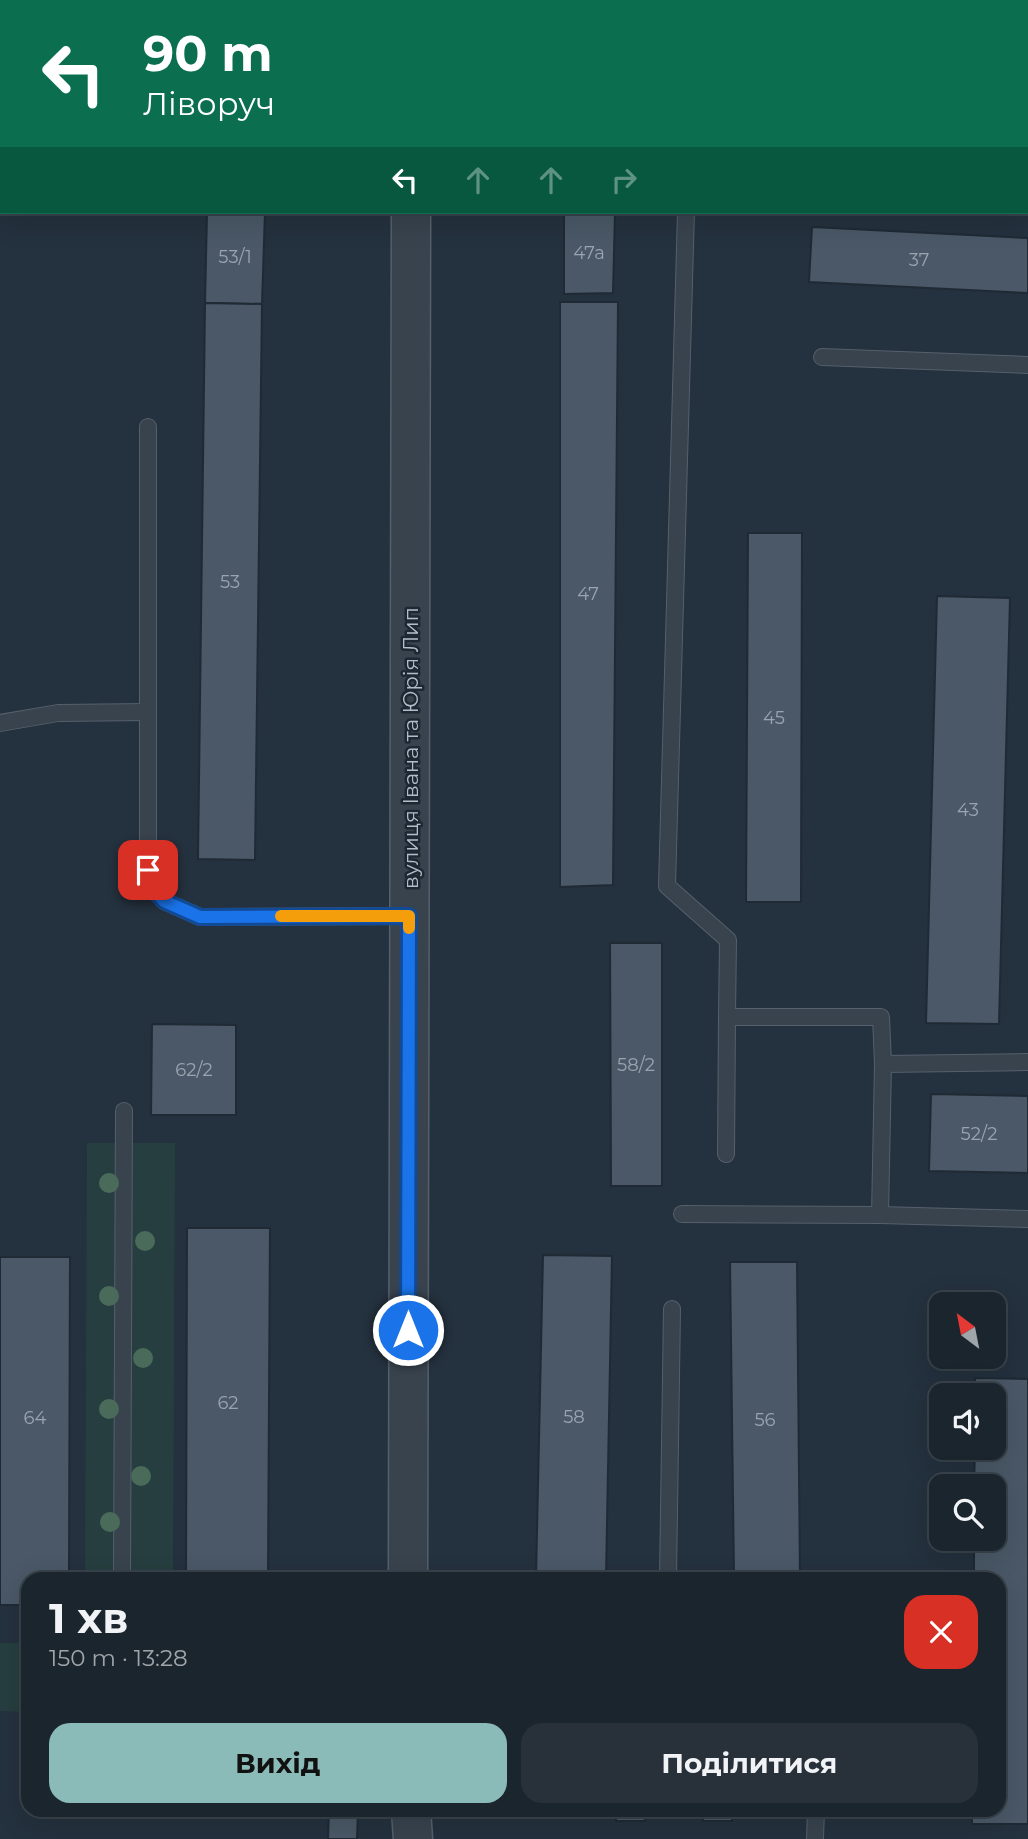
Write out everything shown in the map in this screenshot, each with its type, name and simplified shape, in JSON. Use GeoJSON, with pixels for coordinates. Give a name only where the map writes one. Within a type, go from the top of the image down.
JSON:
{"type":"FeatureCollection","features":[{"type":"Feature","properties":{"kind":"street","name":"вулиця Івана та Юрія Лип"},"geometry":{"type":"LineString","coordinates":[[408,1572],[411,214]]}},
{"type":"Feature","properties":{"kind":"street"},"geometry":{"type":"LineString","coordinates":[[411,1817],[413,1839]]}},
{"type":"Feature","properties":{"kind":"lane"},"geometry":{"type":"LineString","coordinates":[[685,214],[667,886],[728,940],[726,1154]]}},
{"type":"Feature","properties":{"kind":"lane"},"geometry":{"type":"LineString","coordinates":[[822,357],[1028,365]]}},
{"type":"Feature","properties":{"kind":"lane"},"geometry":{"type":"LineString","coordinates":[[148,428],[148,870],[154,890],[164,901],[200,917],[409,916]]}},
{"type":"Feature","properties":{"kind":"lane"},"geometry":{"type":"LineString","coordinates":[[0,723],[58,713],[148,712]]}},
{"type":"Feature","properties":{"kind":"lane"},"geometry":{"type":"LineString","coordinates":[[727,1017],[881,1017],[883,1064],[880,1215]]}},
{"type":"Feature","properties":{"kind":"lane"},"geometry":{"type":"LineString","coordinates":[[883,1064],[1028,1062]]}},
{"type":"Feature","properties":{"kind":"lane"},"geometry":{"type":"LineString","coordinates":[[122,1572],[124,1111]]}},
{"type":"Feature","properties":{"kind":"lane"},"geometry":{"type":"LineString","coordinates":[[682,1214],[1028,1219]]}},
{"type":"Feature","properties":{"kind":"lane"},"geometry":{"type":"LineString","coordinates":[[668,1572],[673,1309]]}},
{"type":"Feature","properties":{"kind":"lane"},"geometry":{"type":"LineString","coordinates":[[815,1839],[816,1817]]}},
{"type":"Feature","properties":{"kind":"green space"},"geometry":{"type":"Polygon","coordinates":[[[87,1143],[175,1143],[173,1572],[85,1572],[87,1143]]]}},
{"type":"Feature","properties":{"kind":"green space"},"geometry":{"type":"Polygon","coordinates":[[[0,1643],[21,1643],[21,1712],[0,1711],[0,1643]]]}},
{"type":"Feature","properties":{"kind":"building"},"geometry":{"type":"Polygon","coordinates":[[[207,214],[265,214],[262,304],[205,303],[207,214]]]}},
{"type":"Feature","properties":{"kind":"building"},"geometry":{"type":"Polygon","coordinates":[[[564,214],[615,214],[613,293],[564,294],[564,214]]]}},
{"type":"Feature","properties":{"kind":"building"},"geometry":{"type":"Polygon","coordinates":[[[812,227],[1028,238],[1028,293],[809,282],[812,227]]]}},
{"type":"Feature","properties":{"kind":"building"},"geometry":{"type":"Polygon","coordinates":[[[560,302],[618,302],[613,885],[560,887],[560,302]]]}},
{"type":"Feature","properties":{"kind":"building"},"geometry":{"type":"Polygon","coordinates":[[[205,303],[262,304],[255,860],[198,859],[205,303]]]}},
{"type":"Feature","properties":{"kind":"building"},"geometry":{"type":"Polygon","coordinates":[[[748,533],[802,533],[801,902],[746,902],[748,533]]]}},
{"type":"Feature","properties":{"kind":"building"},"geometry":{"type":"Polygon","coordinates":[[[937,596],[1010,598],[999,1024],[926,1023],[937,596]]]}},
{"type":"Feature","properties":{"kind":"building"},"geometry":{"type":"Polygon","coordinates":[[[610,943],[662,943],[662,1186],[611,1186],[610,943]]]}},
{"type":"Feature","properties":{"kind":"building"},"geometry":{"type":"Polygon","coordinates":[[[152,1024],[236,1025],[236,1115],[151,1115],[152,1024]]]}},
{"type":"Feature","properties":{"kind":"building"},"geometry":{"type":"Polygon","coordinates":[[[931,1094],[1028,1096],[1028,1173],[929,1171],[931,1094]]]}},
{"type":"Feature","properties":{"kind":"building"},"geometry":{"type":"Polygon","coordinates":[[[187,1228],[270,1228],[268,1572],[186,1572],[187,1228]]]}},
{"type":"Feature","properties":{"kind":"building"},"geometry":{"type":"Polygon","coordinates":[[[543,1255],[612,1256],[606,1572],[536,1572],[543,1255]]]}},
{"type":"Feature","properties":{"kind":"building"},"geometry":{"type":"Polygon","coordinates":[[[0,1257],[70,1257],[69,1572],[21,1572],[21,1605],[0,1605],[0,1257]]]}},
{"type":"Feature","properties":{"kind":"building"},"geometry":{"type":"Polygon","coordinates":[[[730,1262],[797,1262],[800,1572],[734,1572],[730,1262]]]}},
{"type":"Feature","properties":{"kind":"building"},"geometry":{"type":"Polygon","coordinates":[[[975,1378],[1028,1379],[1028,1824],[972,1824],[972,1817],[1006,1817],[1006,1572],[974,1572],[974,1551],[1006,1551],[1006,1474],[974,1474],[975,1460],[1006,1460],[1006,1383],[975,1383],[975,1378]]]}},
{"type":"Feature","properties":{"kind":"building"},"geometry":{"type":"Polygon","coordinates":[[[329,1817],[358,1817],[357,1839],[328,1839],[329,1817]]]}},
{"type":"Feature","properties":{"kind":"building"},"geometry":{"type":"Polygon","coordinates":[[[616,1817],[645,1817],[645,1821],[616,1821],[616,1817]]]}},
{"type":"Feature","properties":{"kind":"building"},"geometry":{"type":"Polygon","coordinates":[[[703,1817],[732,1817],[732,1821],[703,1821],[703,1817]]]}},
{"type":"Feature","properties":{"kind":"slow traffic"},"geometry":{"type":"LineString","coordinates":[[281,916],[409,916],[409,928]]}},
{"type":"Feature","properties":{"kind":"route"},"geometry":{"type":"LineString","coordinates":[[148,870],[154,890],[164,901],[200,917],[409,916],[408,1330]]}}]}
